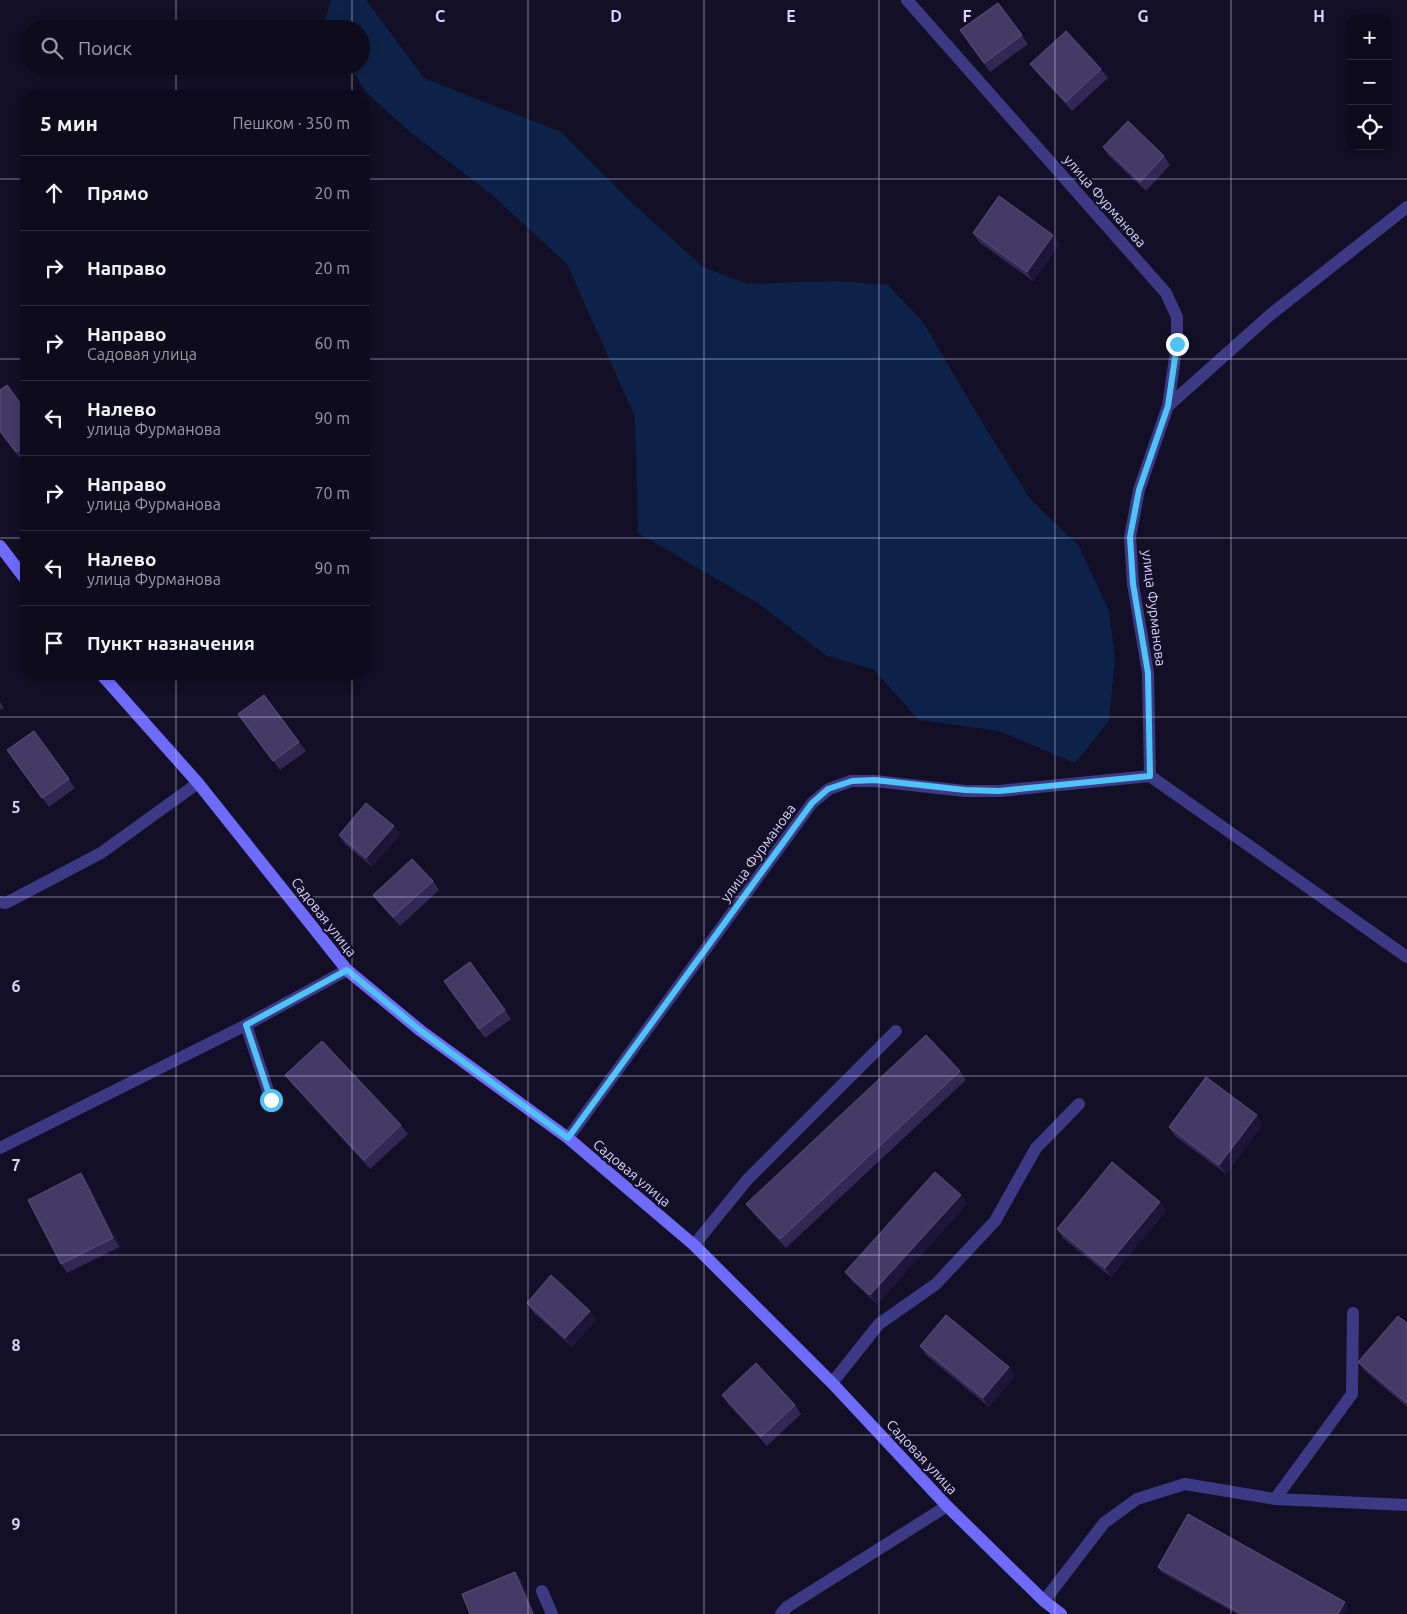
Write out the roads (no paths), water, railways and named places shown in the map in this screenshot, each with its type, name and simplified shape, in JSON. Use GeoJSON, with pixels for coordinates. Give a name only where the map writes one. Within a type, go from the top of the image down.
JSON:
{"type":"FeatureCollection","features":[{"type":"Feature","properties":{"kind":"street","name":"улица Фурманова"},"geometry":{"type":"LineString","coordinates":[[568,1138],[812,803],[828,789],[852,781],[875,780],[965,790],[999,791],[1150,776],[1148,673],[1133,584],[1130,537],[1139,490],[1168,406],[1177,344],[1176,317],[1166,293],[907,0]]}},
{"type":"Feature","properties":{"kind":"street"},"geometry":{"type":"LineString","coordinates":[[1168,406],[1270,315],[1407,207]]}},
{"type":"Feature","properties":{"kind":"street"},"geometry":{"type":"LineString","coordinates":[[0,546],[20,572]]}},
{"type":"Feature","properties":{"kind":"street","name":"Садовая улица"},"geometry":{"type":"LineString","coordinates":[[106,680],[198,783],[347,970],[421,1031],[568,1138],[694,1245],[832,1383],[947,1506],[1044,1601],[1061,1614]]}},
{"type":"Feature","properties":{"kind":"street"},"geometry":{"type":"LineString","coordinates":[[1150,776],[1407,958]]}},
{"type":"Feature","properties":{"kind":"street"},"geometry":{"type":"LineString","coordinates":[[0,902],[6,903],[101,852],[198,783]]}},
{"type":"Feature","properties":{"kind":"street"},"geometry":{"type":"LineString","coordinates":[[0,1148],[246,1025],[347,970]]}},
{"type":"Feature","properties":{"kind":"street"},"geometry":{"type":"LineString","coordinates":[[246,1025],[271,1100]]}},
{"type":"Feature","properties":{"kind":"street"},"geometry":{"type":"LineString","coordinates":[[694,1245],[747,1180],[896,1031]]}},
{"type":"Feature","properties":{"kind":"street"},"geometry":{"type":"LineString","coordinates":[[832,1383],[879,1324],[936,1284],[995,1221],[1036,1148],[1079,1104]]}},
{"type":"Feature","properties":{"kind":"street"},"geometry":{"type":"LineString","coordinates":[[1276,1499],[1352,1394],[1353,1313]]}},
{"type":"Feature","properties":{"kind":"street"},"geometry":{"type":"LineString","coordinates":[[1044,1601],[1104,1523],[1137,1499],[1185,1484],[1276,1499],[1407,1505]]}},
{"type":"Feature","properties":{"kind":"street"},"geometry":{"type":"LineString","coordinates":[[781,1614],[787,1607],[947,1506]]}},
{"type":"Feature","properties":{"kind":"street"},"geometry":{"type":"LineString","coordinates":[[542,1591],[552,1614]]}},
{"type":"Feature","properties":{"kind":"water"},"geometry":{"type":"Polygon","coordinates":[[[331,0],[366,0],[424,78],[561,132],[631,202],[703,267],[748,284],[837,281],[888,285],[923,322],[1030,499],[1079,546],[1109,611],[1115,658],[1109,721],[1075,763],[999,731],[919,720],[873,669],[827,656],[756,602],[638,533],[635,417],[567,264],[491,194],[410,132],[370,96],[370,90],[365,90],[356,75],[370,75],[370,20],[325,20],[331,0]]]}}]}
